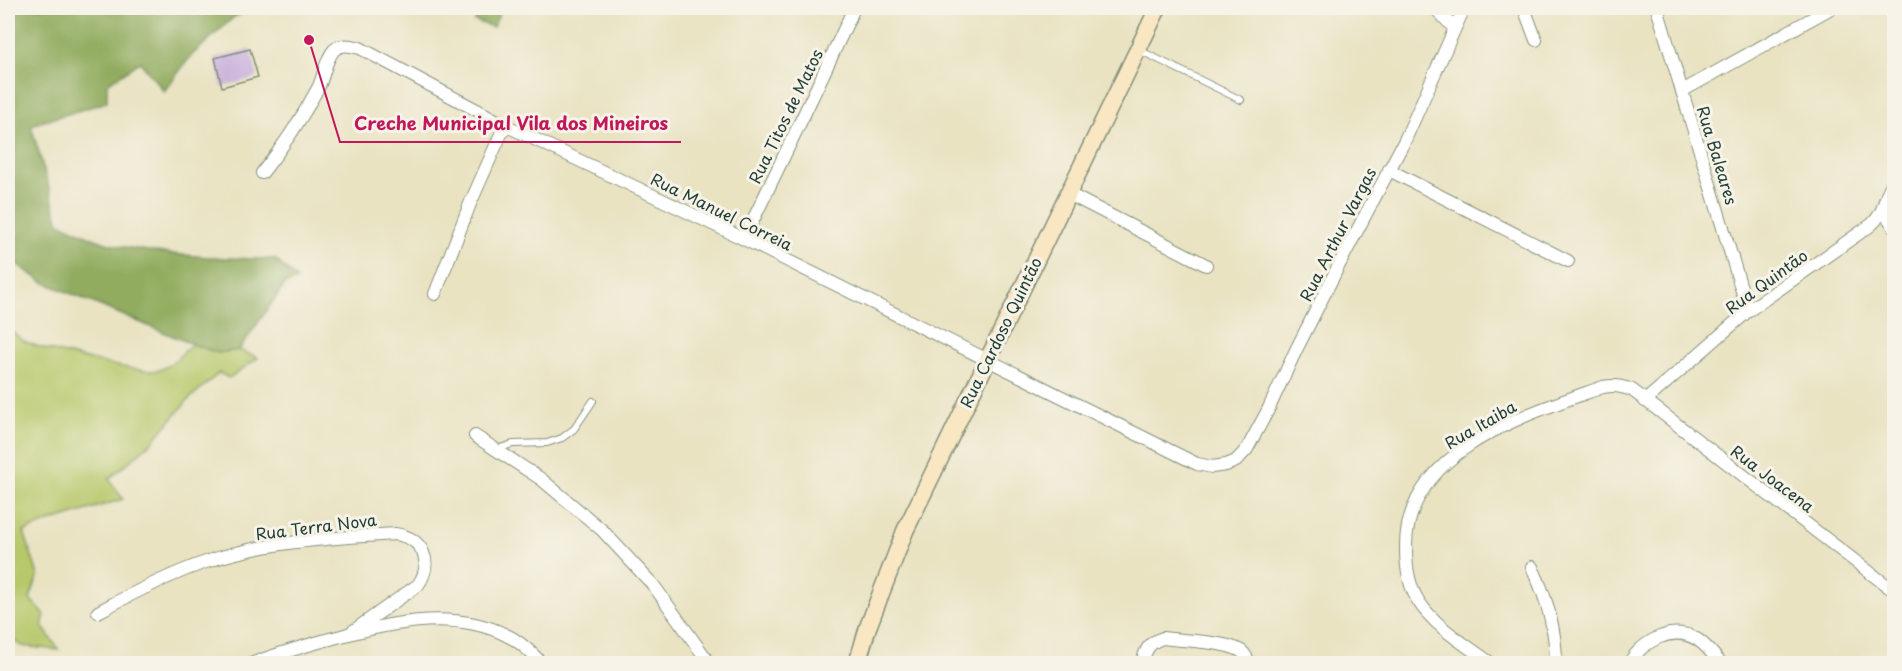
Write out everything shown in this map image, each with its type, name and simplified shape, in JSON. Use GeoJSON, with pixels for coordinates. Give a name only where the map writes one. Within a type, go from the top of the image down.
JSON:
{"type":"FeatureCollection","features":[{"type":"Feature","properties":{"kind":"street","name":"Rua Titos de Matos"},"geometry":{"type":"LineString","coordinates":[[744,239],[854,8]]}},
{"type":"Feature","properties":{"kind":"street","name":"Rua Cardoso Quintão"},"geometry":{"type":"LineString","coordinates":[[857,663],[868,627],[905,531],[1158,8]]}},
{"type":"Feature","properties":{"kind":"street"},"geometry":{"type":"LineString","coordinates":[[1436,8],[1454,28]]}},
{"type":"Feature","properties":{"kind":"street","name":"Rua Arthur Vargas"},"geometry":{"type":"LineString","coordinates":[[1226,465],[1236,461],[1247,449],[1268,410],[1340,263],[1405,140],[1464,8]]}},
{"type":"Feature","properties":{"kind":"street"},"geometry":{"type":"LineString","coordinates":[[1524,8],[1536,40]]}},
{"type":"Feature","properties":{"kind":"street","name":"Rua Baleares"},"geometry":{"type":"LineString","coordinates":[[1657,8],[1748,311]]}},
{"type":"Feature","properties":{"kind":"street"},"geometry":{"type":"LineString","coordinates":[[1682,91],[1831,8]]}},
{"type":"Feature","properties":{"kind":"street","name":"Rua Manuel Correia"},"geometry":{"type":"LineString","coordinates":[[262,173],[283,146],[319,87],[330,56],[340,46],[360,48],[505,125],[744,239],[1197,464],[1212,467],[1226,465]]}},
{"type":"Feature","properties":{"kind":"street"},"geometry":{"type":"LineString","coordinates":[[435,294],[470,204],[505,125]]}},
{"type":"Feature","properties":{"kind":"street"},"geometry":{"type":"LineString","coordinates":[[1389,170],[1568,261]]}},
{"type":"Feature","properties":{"kind":"street","name":"Rua Quintão"},"geometry":{"type":"LineString","coordinates":[[1646,401],[1748,311],[1880,218],[1889,187],[1894,181]]}},
{"type":"Feature","properties":{"kind":"street"},"geometry":{"type":"LineString","coordinates":[[1067,193],[1206,265]]}},
{"type":"Feature","properties":{"kind":"street"},"geometry":{"type":"LineString","coordinates":[[1883,210],[1894,227]]}},
{"type":"Feature","properties":{"kind":"street","name":"Rua Itaiba"},"geometry":{"type":"LineString","coordinates":[[1492,663],[1432,618],[1418,601],[1406,562],[1406,533],[1413,507],[1424,486],[1446,463],[1477,441],[1518,418],[1603,387],[1614,385],[1632,390]]}},
{"type":"Feature","properties":{"kind":"street","name":"Rua Joacena"},"geometry":{"type":"LineString","coordinates":[[1632,390],[1894,591]]}},
{"type":"Feature","properties":{"kind":"street"},"geometry":{"type":"LineString","coordinates":[[475,436],[541,479],[602,530],[654,586],[710,663]]}},
{"type":"Feature","properties":{"kind":"street","name":"Rua Terra Nova"},"geometry":{"type":"LineString","coordinates":[[98,612],[172,574],[208,561],[264,547],[330,538],[395,534],[405,535],[416,541],[425,557],[424,576],[417,585],[349,634]]}},
{"type":"Feature","properties":{"kind":"street"},"geometry":{"type":"LineString","coordinates":[[1532,567],[1548,604],[1553,625],[1556,663]]}},
{"type":"Feature","properties":{"kind":"street"},"geometry":{"type":"LineString","coordinates":[[251,663],[349,634],[394,624],[431,620],[482,626],[507,635],[542,663]]}},
{"type":"Feature","properties":{"kind":"street"},"geometry":{"type":"LineString","coordinates":[[1629,663],[1646,644],[1663,635],[1680,634],[1696,639],[1721,663]]}},
{"type":"Feature","properties":{"kind":"street"},"geometry":{"type":"LineString","coordinates":[[1142,663],[1147,648],[1155,640],[1163,638],[1224,645],[1238,649],[1249,663]]}},
{"type":"Feature","properties":{"kind":"lane"},"geometry":{"type":"LineString","coordinates":[[1137,49],[1241,100]]}},
{"type":"Feature","properties":{"kind":"lane"},"geometry":{"type":"LineString","coordinates":[[496,449],[513,444],[548,443],[562,438],[574,429],[593,401]]}},
{"type":"Feature","properties":{"kind":"green space"},"geometry":{"type":"Polygon","coordinates":[[[8,8],[255,8],[234,17],[191,56],[164,91],[140,62],[107,84],[107,102],[31,125],[59,223],[104,242],[130,248],[192,256],[275,259],[297,280],[285,284],[239,350],[218,353],[192,344],[43,282],[8,258],[8,8]]]}},
{"type":"Feature","properties":{"kind":"green space"},"geometry":{"type":"Polygon","coordinates":[[[479,8],[502,8],[493,27],[475,21],[479,8]]]}},
{"type":"Feature","properties":{"kind":"green space"},"geometry":{"type":"Polygon","coordinates":[[[8,328],[24,341],[36,346],[94,361],[150,371],[164,368],[192,344],[218,353],[239,350],[258,358],[229,378],[219,373],[190,398],[151,443],[109,479],[123,499],[24,532],[38,575],[30,599],[45,615],[42,626],[59,650],[22,646],[8,637],[8,328]]]}},
{"type":"Feature","properties":{"kind":"building"},"geometry":{"type":"Polygon","coordinates":[[[250,49],[258,77],[222,87],[215,58],[250,49]]]}},
{"type":"Feature","properties":{"kind":"place","name":"Creche Municipal Vila dos Mineiros"},"geometry":{"type":"Point","coordinates":[309,40]}}]}
